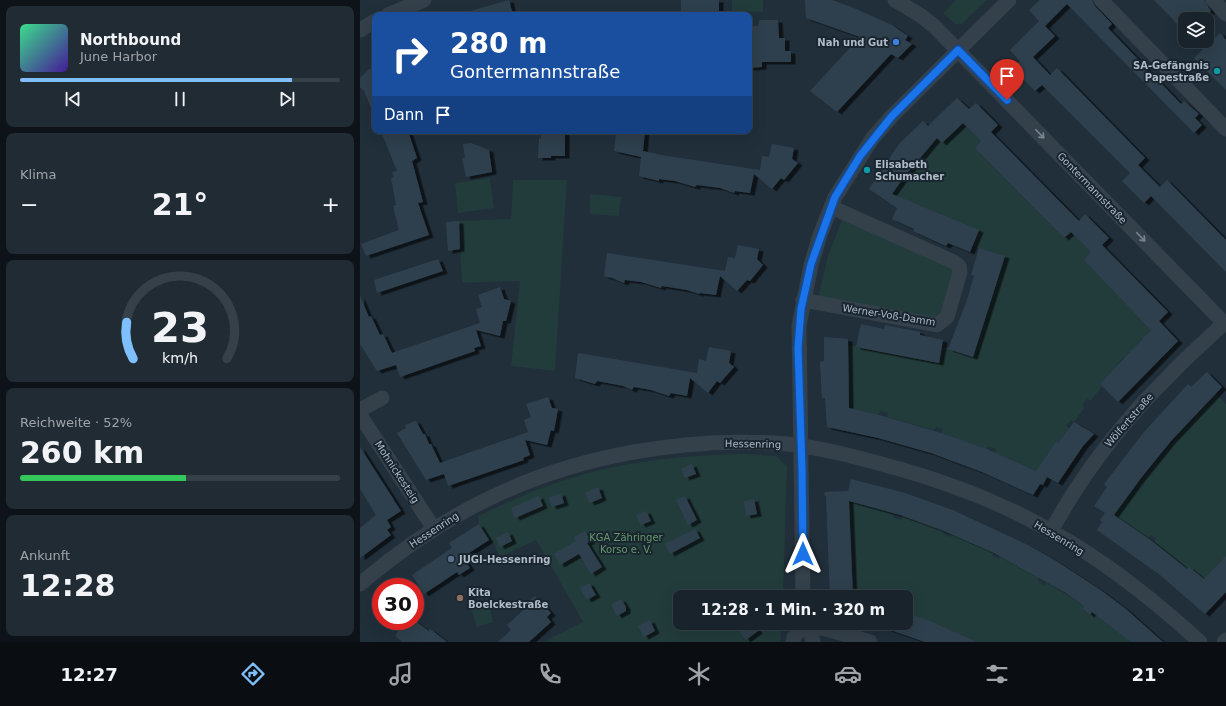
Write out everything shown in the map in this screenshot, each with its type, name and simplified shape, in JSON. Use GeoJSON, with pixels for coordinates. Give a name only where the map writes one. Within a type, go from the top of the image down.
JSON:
{"type":"FeatureCollection","features":[{"type":"Feature","properties":{"kind":"street"},"geometry":{"type":"LineString","coordinates":[[395,12],[424,0]]}},
{"type":"Feature","properties":{"kind":"street","name":"Gontermannstraße"},"geometry":{"type":"LineString","coordinates":[[895,0],[927,20],[958,50],[1225,324]]}},
{"type":"Feature","properties":{"kind":"street"},"geometry":{"type":"LineString","coordinates":[[803,590],[802,447],[798,348],[799,326],[803,300],[811,264],[831,207],[848,175],[872,140],[892,116],[1009,0]]}},
{"type":"Feature","properties":{"kind":"street"},"geometry":{"type":"LineString","coordinates":[[1101,0],[1226,129]]}},
{"type":"Feature","properties":{"kind":"street"},"geometry":{"type":"LineString","coordinates":[[1213,0],[1226,14]]}},
{"type":"Feature","properties":{"kind":"street"},"geometry":{"type":"LineString","coordinates":[[360,30],[372,24]]}},
{"type":"Feature","properties":{"kind":"street","name":"Werner-Voß-Damm"},"geometry":{"type":"LineString","coordinates":[[803,300],[938,325],[947,317],[960,272],[959,266],[954,262],[831,207]]}},
{"type":"Feature","properties":{"kind":"street","name":"Wölfertstraße"},"geometry":{"type":"LineString","coordinates":[[1051,530],[1070,496],[1098,456],[1128,419],[1169,375],[1225,324]]}},
{"type":"Feature","properties":{"kind":"street"},"geometry":{"type":"LineString","coordinates":[[360,410],[382,398]]}},
{"type":"Feature","properties":{"kind":"street","name":"Mohnickesteig"},"geometry":{"type":"LineString","coordinates":[[360,415],[434,529]]}},
{"type":"Feature","properties":{"kind":"street","name":"Hessenring"},"geometry":{"type":"LineString","coordinates":[[360,584],[401,552],[434,529],[488,498],[555,472],[586,462],[678,445],[724,443],[779,444],[865,459],[928,477],[991,501],[1051,530],[1117,574],[1167,612],[1200,642]]}},
{"type":"Feature","properties":{"kind":"street"},"geometry":{"type":"LineString","coordinates":[[793,642],[794,637],[799,630]]}},
{"type":"Feature","properties":{"kind":"street"},"geometry":{"type":"LineString","coordinates":[[808,630],[813,642]]}},
{"type":"Feature","properties":{"kind":"street"},"geometry":{"type":"LineString","coordinates":[[830,630],[870,642]]}},
{"type":"Feature","properties":{"kind":"green space"},"geometry":{"type":"Polygon","coordinates":[[[732,0],[763,0],[763,12],[732,11],[732,0]]]}},
{"type":"Feature","properties":{"kind":"green space"},"geometry":{"type":"Polygon","coordinates":[[[956,0],[987,0],[962,24],[955,24],[943,13],[956,0]]]}},
{"type":"Feature","properties":{"kind":"green space"},"geometry":{"type":"Polygon","coordinates":[[[963,123],[981,141],[975,148],[1064,238],[1071,232],[1091,252],[1084,260],[1155,332],[1145,341],[1143,338],[1137,344],[1139,347],[1126,360],[1123,358],[1118,364],[1121,366],[1108,380],[1105,378],[1100,384],[1102,387],[1090,401],[1087,399],[1082,405],[1085,407],[1074,422],[1071,420],[1066,426],[1069,428],[1058,443],[1056,442],[1050,454],[1048,453],[1038,472],[995,453],[996,449],[988,447],[987,449],[941,433],[943,429],[936,427],[934,430],[887,417],[888,413],[880,411],[879,415],[848,408],[848,346],[856,346],[939,363],[942,346],[973,356],[1005,256],[972,246],[892,194],[904,177],[937,138],[942,143],[963,123]]]}},
{"type":"Feature","properties":{"kind":"green space"},"geometry":{"type":"Polygon","coordinates":[[[490,178],[494,208],[458,213],[455,183],[490,178]]]}},
{"type":"Feature","properties":{"kind":"green space"},"geometry":{"type":"Polygon","coordinates":[[[513,180],[567,180],[555,371],[511,366],[520,281],[462,283],[459,221],[511,219],[513,180]]]}},
{"type":"Feature","properties":{"kind":"green space"},"geometry":{"type":"Polygon","coordinates":[[[590,194],[621,197],[619,216],[590,214],[590,194]]]}},
{"type":"Feature","properties":{"kind":"green space"},"geometry":{"type":"Polygon","coordinates":[[[843,217],[924,251],[953,270],[949,289],[939,315],[935,318],[818,298],[828,256],[843,217]]]}},
{"type":"Feature","properties":{"kind":"green space"},"geometry":{"type":"Polygon","coordinates":[[[1216,394],[1226,404],[1226,560],[1224,558],[1216,566],[1205,584],[1189,567],[1187,569],[1154,542],[1156,539],[1151,535],[1148,538],[1114,515],[1163,453],[1216,394]]]}},
{"type":"Feature","properties":{"kind":"green space","name":"KGA Zähringer Korso e. V."},"geometry":{"type":"Polygon","coordinates":[[[748,454],[776,456],[787,466],[783,590],[673,590],[673,630],[781,630],[780,642],[548,642],[547,640],[583,622],[536,540],[500,557],[492,541],[489,540],[479,524],[478,516],[545,487],[594,471],[671,458],[748,454]]]}},
{"type":"Feature","properties":{"kind":"green space"},"geometry":{"type":"Polygon","coordinates":[[[849,501],[894,514],[893,517],[901,520],[903,516],[944,531],[943,534],[950,537],[952,534],[994,553],[992,556],[999,559],[1000,556],[1040,577],[1038,581],[1045,585],[1047,582],[1084,606],[1083,609],[1090,615],[1092,612],[1132,642],[976,642],[913,615],[913,590],[853,590],[849,501]]]}},
{"type":"Feature","properties":{"kind":"green space"},"geometry":{"type":"Polygon","coordinates":[[[489,603],[493,622],[477,627],[471,609],[489,603]]]}},
{"type":"Feature","properties":{"kind":"building"},"geometry":{"type":"Polygon","coordinates":[[[509,0],[512,12],[467,12],[509,0]]]}},
{"type":"Feature","properties":{"kind":"building"},"geometry":{"type":"Polygon","coordinates":[[[681,0],[719,0],[719,12],[681,12],[681,0]]]}},
{"type":"Feature","properties":{"kind":"building"},"geometry":{"type":"Polygon","coordinates":[[[805,0],[832,0],[854,8],[892,25],[908,36],[905,40],[912,44],[898,58],[891,54],[837,112],[810,91],[860,37],[806,18],[805,0]]]}},
{"type":"Feature","properties":{"kind":"building"},"geometry":{"type":"Polygon","coordinates":[[[1040,0],[1092,0],[1095,6],[1112,24],[1108,28],[1181,104],[1184,101],[1199,114],[1195,118],[1202,125],[1194,133],[1067,4],[1045,26],[1055,36],[1033,57],[1050,75],[1057,68],[1145,158],[1138,165],[1160,187],[1167,180],[1226,240],[1226,272],[1151,196],[1144,203],[1122,181],[1130,173],[1042,85],[1035,91],[1012,68],[1020,61],[1010,50],[1039,21],[1029,10],[1040,0]]]}},
{"type":"Feature","properties":{"kind":"building"},"geometry":{"type":"Polygon","coordinates":[[[1154,0],[1204,0],[1211,11],[1178,12],[1178,25],[1154,0]]]}},
{"type":"Feature","properties":{"kind":"building"},"geometry":{"type":"Polygon","coordinates":[[[759,20],[778,20],[779,38],[785,38],[785,51],[791,51],[791,62],[762,62],[762,67],[752,68],[752,26],[758,26],[759,20]]]}},
{"type":"Feature","properties":{"kind":"building","name":"SA-Gefängnis Papestraße"},"geometry":{"type":"Polygon","coordinates":[[[1220,33],[1226,40],[1226,90],[1194,58],[1204,48],[1214,48],[1214,39],[1220,33]]]}},
{"type":"Feature","properties":{"kind":"building"},"geometry":{"type":"Polygon","coordinates":[[[372,68],[372,110],[364,91],[360,87],[360,78],[369,69],[372,68]]]}},
{"type":"Feature","properties":{"kind":"building"},"geometry":{"type":"Polygon","coordinates":[[[957,98],[969,109],[976,103],[998,125],[991,132],[1079,221],[1085,214],[1109,238],[1102,245],[1168,312],[1159,321],[1178,341],[1118,402],[1100,384],[1151,330],[1084,260],[1091,252],[1071,232],[1064,238],[975,148],[981,141],[963,123],[942,143],[937,138],[904,177],[892,194],[979,230],[970,252],[948,243],[946,246],[913,231],[914,229],[892,219],[897,208],[869,189],[899,144],[923,121],[928,126],[957,98]]]}},
{"type":"Feature","properties":{"kind":"building"},"geometry":{"type":"Polygon","coordinates":[[[382,134],[409,134],[417,158],[412,161],[423,202],[418,203],[429,235],[366,256],[361,244],[399,230],[393,206],[396,205],[391,178],[394,177],[392,172],[397,171],[382,134]]]}},
{"type":"Feature","properties":{"kind":"building"},"geometry":{"type":"Polygon","coordinates":[[[541,134],[565,134],[565,156],[538,158],[539,138],[541,139],[541,134]]]}},
{"type":"Feature","properties":{"kind":"building"},"geometry":{"type":"Polygon","coordinates":[[[616,134],[645,134],[643,151],[661,155],[760,170],[762,156],[769,157],[772,144],[794,148],[792,159],[798,163],[784,180],[781,178],[772,189],[754,174],[750,193],[735,191],[734,193],[720,188],[697,185],[695,187],[675,181],[659,179],[659,181],[639,176],[641,157],[614,151],[616,134]]]}},
{"type":"Feature","properties":{"kind":"building"},"geometry":{"type":"Polygon","coordinates":[[[471,143],[489,150],[492,172],[466,177],[462,158],[465,158],[463,144],[471,143]]]}},
{"type":"Feature","properties":{"kind":"building"},"geometry":{"type":"Polygon","coordinates":[[[459,221],[460,249],[448,251],[446,222],[459,221]]]}},
{"type":"Feature","properties":{"kind":"building"},"geometry":{"type":"Polygon","coordinates":[[[738,245],[759,249],[757,259],[763,265],[750,281],[747,280],[737,291],[720,276],[716,295],[699,294],[687,290],[662,286],[661,288],[641,282],[625,280],[624,283],[604,276],[607,253],[725,271],[728,257],[735,258],[738,245]]]}},
{"type":"Feature","properties":{"kind":"building"},"geometry":{"type":"Polygon","coordinates":[[[979,248],[1005,256],[973,357],[948,349],[966,303],[974,276],[971,275],[979,248]]]}},
{"type":"Feature","properties":{"kind":"building"},"geometry":{"type":"Polygon","coordinates":[[[438,259],[443,271],[377,293],[374,280],[438,259]]]}},
{"type":"Feature","properties":{"kind":"building"},"geometry":{"type":"Polygon","coordinates":[[[500,287],[504,299],[511,301],[506,321],[503,321],[500,336],[476,330],[481,346],[474,348],[475,351],[400,377],[396,365],[377,371],[360,344],[360,296],[369,317],[371,316],[380,335],[383,334],[392,353],[480,323],[476,309],[482,307],[478,295],[500,287]]]}},
{"type":"Feature","properties":{"kind":"building"},"geometry":{"type":"Polygon","coordinates":[[[861,324],[884,329],[885,325],[920,332],[920,335],[943,340],[939,363],[856,347],[861,324]]]}},
{"type":"Feature","properties":{"kind":"building"},"geometry":{"type":"Polygon","coordinates":[[[824,337],[848,339],[849,408],[938,432],[987,449],[1036,471],[1056,442],[1058,443],[1074,422],[1094,434],[1083,446],[1058,483],[1047,477],[1043,485],[1040,484],[1033,495],[982,472],[931,453],[878,438],[827,427],[825,398],[822,398],[820,362],[824,361],[824,337]]]}},
{"type":"Feature","properties":{"kind":"building"},"geometry":{"type":"Polygon","coordinates":[[[709,347],[731,351],[729,363],[734,367],[720,383],[717,381],[708,393],[690,378],[687,396],[671,393],[669,396],[651,390],[634,387],[632,390],[623,386],[597,381],[595,384],[575,378],[578,353],[697,373],[699,359],[706,361],[709,347]]]}},
{"type":"Feature","properties":{"kind":"building"},"geometry":{"type":"Polygon","coordinates":[[[1207,372],[1222,387],[1171,441],[1114,515],[1152,541],[1187,569],[1189,567],[1204,579],[1226,556],[1226,592],[1205,614],[1160,575],[1097,530],[1102,522],[1100,520],[1105,513],[1094,506],[1107,487],[1104,484],[1144,432],[1188,384],[1191,387],[1207,372]]]}},
{"type":"Feature","properties":{"kind":"building"},"geometry":{"type":"Polygon","coordinates":[[[548,397],[552,408],[558,409],[554,431],[551,430],[547,445],[525,440],[530,455],[523,458],[524,460],[448,486],[444,474],[426,480],[397,433],[406,428],[405,425],[416,421],[423,434],[425,434],[429,444],[431,444],[440,463],[528,432],[524,420],[531,417],[526,404],[548,397]]]}},
{"type":"Feature","properties":{"kind":"building"},"geometry":{"type":"Polygon","coordinates":[[[360,447],[401,511],[387,520],[391,527],[387,530],[391,535],[360,558],[360,528],[376,515],[360,489],[360,447]]]}},
{"type":"Feature","properties":{"kind":"building"},"geometry":{"type":"Polygon","coordinates":[[[692,464],[696,474],[685,478],[681,469],[692,464]]]}},
{"type":"Feature","properties":{"kind":"building"},"geometry":{"type":"Polygon","coordinates":[[[851,479],[905,493],[955,511],[1028,545],[1102,591],[1127,610],[1163,642],[1131,642],[1092,612],[1090,615],[1083,609],[1084,606],[1066,593],[994,553],[944,531],[900,515],[849,501],[853,590],[830,590],[826,496],[824,495],[825,492],[848,491],[851,479]]]}},
{"type":"Feature","properties":{"kind":"building"},"geometry":{"type":"Polygon","coordinates":[[[598,487],[602,498],[590,503],[585,493],[598,487]]]}},
{"type":"Feature","properties":{"kind":"building"},"geometry":{"type":"Polygon","coordinates":[[[561,493],[564,503],[552,507],[549,498],[561,493]]]}},
{"type":"Feature","properties":{"kind":"building"},"geometry":{"type":"Polygon","coordinates":[[[539,496],[543,506],[515,518],[511,508],[539,496]]]}},
{"type":"Feature","properties":{"kind":"building"},"geometry":{"type":"Polygon","coordinates":[[[685,496],[697,520],[688,525],[676,500],[685,496]]]}},
{"type":"Feature","properties":{"kind":"building"},"geometry":{"type":"Polygon","coordinates":[[[754,499],[757,514],[746,516],[744,501],[754,499]]]}},
{"type":"Feature","properties":{"kind":"building"},"geometry":{"type":"Polygon","coordinates":[[[646,511],[651,521],[641,525],[636,515],[646,511]]]}},
{"type":"Feature","properties":{"kind":"building"},"geometry":{"type":"Polygon","coordinates":[[[479,524],[489,540],[463,557],[470,568],[459,575],[457,572],[424,594],[424,578],[414,578],[412,575],[452,548],[449,543],[479,524]]]}},
{"type":"Feature","properties":{"kind":"building"},"geometry":{"type":"Polygon","coordinates":[[[695,529],[700,538],[670,554],[665,544],[695,529]]]}},
{"type":"Feature","properties":{"kind":"building"},"geometry":{"type":"Polygon","coordinates":[[[585,531],[591,541],[587,543],[602,567],[591,574],[579,554],[560,565],[554,554],[576,541],[574,537],[585,531]]]}},
{"type":"Feature","properties":{"kind":"building"},"geometry":{"type":"Polygon","coordinates":[[[508,532],[512,541],[500,547],[496,538],[508,532]]]}},
{"type":"Feature","properties":{"kind":"building"},"geometry":{"type":"Polygon","coordinates":[[[589,583],[596,595],[587,600],[580,588],[589,583]]]}},
{"type":"Feature","properties":{"kind":"building"},"geometry":{"type":"Polygon","coordinates":[[[535,596],[551,613],[547,617],[551,622],[529,642],[498,642],[511,630],[507,625],[529,605],[527,603],[535,596]]]}},
{"type":"Feature","properties":{"kind":"building"},"geometry":{"type":"Polygon","coordinates":[[[621,599],[626,607],[626,611],[617,616],[611,605],[621,599]]]}},
{"type":"Feature","properties":{"kind":"building"},"geometry":{"type":"Polygon","coordinates":[[[913,615],[977,642],[925,642],[890,630],[913,630],[913,615]]]}},
{"type":"Feature","properties":{"kind":"building"},"geometry":{"type":"Polygon","coordinates":[[[650,620],[655,631],[644,637],[638,626],[650,620]]]}},
{"type":"Feature","properties":{"kind":"building"},"geometry":{"type":"Polygon","coordinates":[[[424,627],[429,631],[430,629],[447,642],[402,642],[395,636],[399,630],[424,630],[424,627]]]}},
{"type":"Feature","properties":{"kind":"building"},"geometry":{"type":"Polygon","coordinates":[[[743,630],[758,631],[746,640],[740,632],[743,630]]]}},
{"type":"Feature","properties":{"kind":"place","name":"Nah und Gut"},"geometry":{"type":"Point","coordinates":[896,42]}},
{"type":"Feature","properties":{"kind":"place","name":"SA-Gefängnis Papestraße"},"geometry":{"type":"Point","coordinates":[1217,71]}},
{"type":"Feature","properties":{"kind":"place","name":"Elisabeth Schumacher"},"geometry":{"type":"Point","coordinates":[867,170]}},
{"type":"Feature","properties":{"kind":"place","name":"JUGI-Hessenring"},"geometry":{"type":"Point","coordinates":[451,559]}},
{"type":"Feature","properties":{"kind":"place","name":"Kita Boelckestraße"},"geometry":{"type":"Point","coordinates":[460,598]}},
{"type":"Feature","properties":{"kind":"route"},"geometry":{"type":"LineString","coordinates":[[803,554],[798,348],[799,326],[801,309],[811,264],[820,235],[835,197],[860,156],[892,116],[958,50],[1007,100]]}}]}
